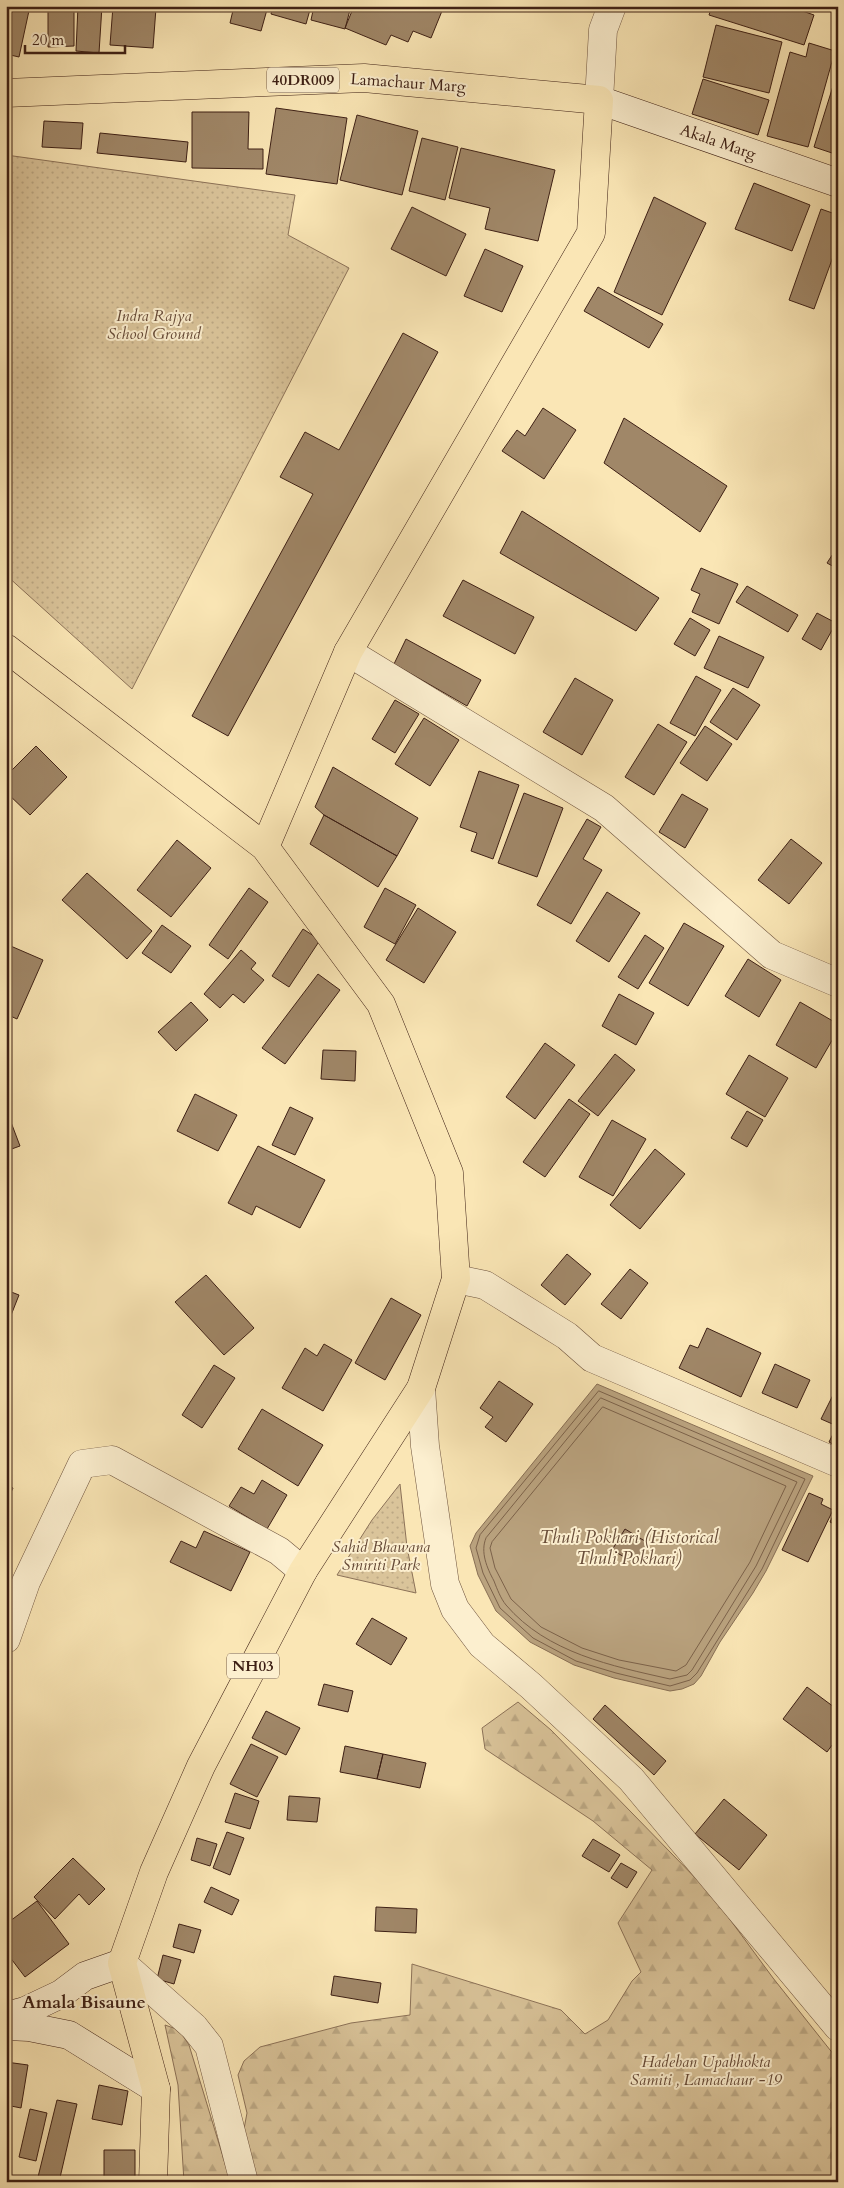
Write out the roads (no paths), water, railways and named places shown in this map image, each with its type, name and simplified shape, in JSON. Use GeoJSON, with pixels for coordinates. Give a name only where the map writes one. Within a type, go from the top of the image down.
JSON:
{"type":"FeatureCollection","features":[{"type":"Feature","properties":{"kind":"main road","name":"Lamachaur Marg"},"geometry":{"type":"LineString","coordinates":[[6,93],[364,78],[598,100]]}},
{"type":"Feature","properties":{"kind":"main road"},"geometry":{"type":"LineString","coordinates":[[265,847],[348,652],[590,233],[598,100]]}},
{"type":"Feature","properties":{"kind":"main road"},"geometry":{"type":"LineString","coordinates":[[6,648],[265,847],[380,1004],[450,1173],[456,1279],[421,1388]]}},
{"type":"Feature","properties":{"kind":"main road","name":"NH03"},"geometry":{"type":"LineString","coordinates":[[122,1963],[154,1872],[201,1766],[303,1571],[421,1388]]}},
{"type":"Feature","properties":{"kind":"main road"},"geometry":{"type":"LineString","coordinates":[[122,1963],[156,2089],[154,2182]]}},
{"type":"Feature","properties":{"kind":"street"},"geometry":{"type":"LineString","coordinates":[[598,100],[603,30],[612,6]]}},
{"type":"Feature","properties":{"kind":"street","name":"Akala Marg"},"geometry":{"type":"LineString","coordinates":[[598,100],[838,183]]}},
{"type":"Feature","properties":{"kind":"street"},"geometry":{"type":"LineString","coordinates":[[348,652],[604,808],[772,955],[838,983]]}},
{"type":"Feature","properties":{"kind":"street"},"geometry":{"type":"LineString","coordinates":[[456,1279],[485,1285],[567,1336],[592,1358],[838,1463]]}},
{"type":"Feature","properties":{"kind":"street"},"geometry":{"type":"LineString","coordinates":[[421,1388],[425,1446],[446,1584],[455,1609],[482,1645],[531,1686],[631,1779],[838,2027]]}},
{"type":"Feature","properties":{"kind":"street"},"geometry":{"type":"LineString","coordinates":[[6,1639],[26,1582],[82,1464],[112,1460],[279,1551],[303,1571]]}},
{"type":"Feature","properties":{"kind":"street"},"geometry":{"type":"LineString","coordinates":[[6,2016],[25,2011],[61,1994],[85,1976],[122,1963],[194,2027],[209,2046],[244,2182]]}},
{"type":"Feature","properties":{"kind":"street"},"geometry":{"type":"LineString","coordinates":[[6,2026],[29,2027],[69,2035],[156,2089]]}},
{"type":"Feature","properties":{"kind":"water","name":"Thuli Pokhari (Historical Thuli Pokhari)"},"geometry":{"type":"Polygon","coordinates":[[[597,1384],[813,1476],[766,1571],[753,1593],[720,1642],[701,1676],[694,1684],[682,1689],[670,1691],[614,1678],[574,1665],[530,1642],[496,1611],[478,1575],[470,1546],[476,1533],[597,1384]]]}},
{"type":"Feature","properties":{"kind":"district","name":"Amala Bisaune"},"geometry":{"type":"Point","coordinates":[84,2002]}},
{"type":"Feature","properties":{"kind":"park label","name":"Indra Rajya School Ground"},"geometry":{"type":"Point","coordinates":[154,325]}},
{"type":"Feature","properties":{"kind":"park label","name":"Sahid Bhawana Smiriti Park"},"geometry":{"type":"Point","coordinates":[381,1556]}},
{"type":"Feature","properties":{"kind":"park label","name":"Hadeban Upabhokta Samiti , Lamachaur -19"},"geometry":{"type":"Point","coordinates":[706,2071]}}]}
